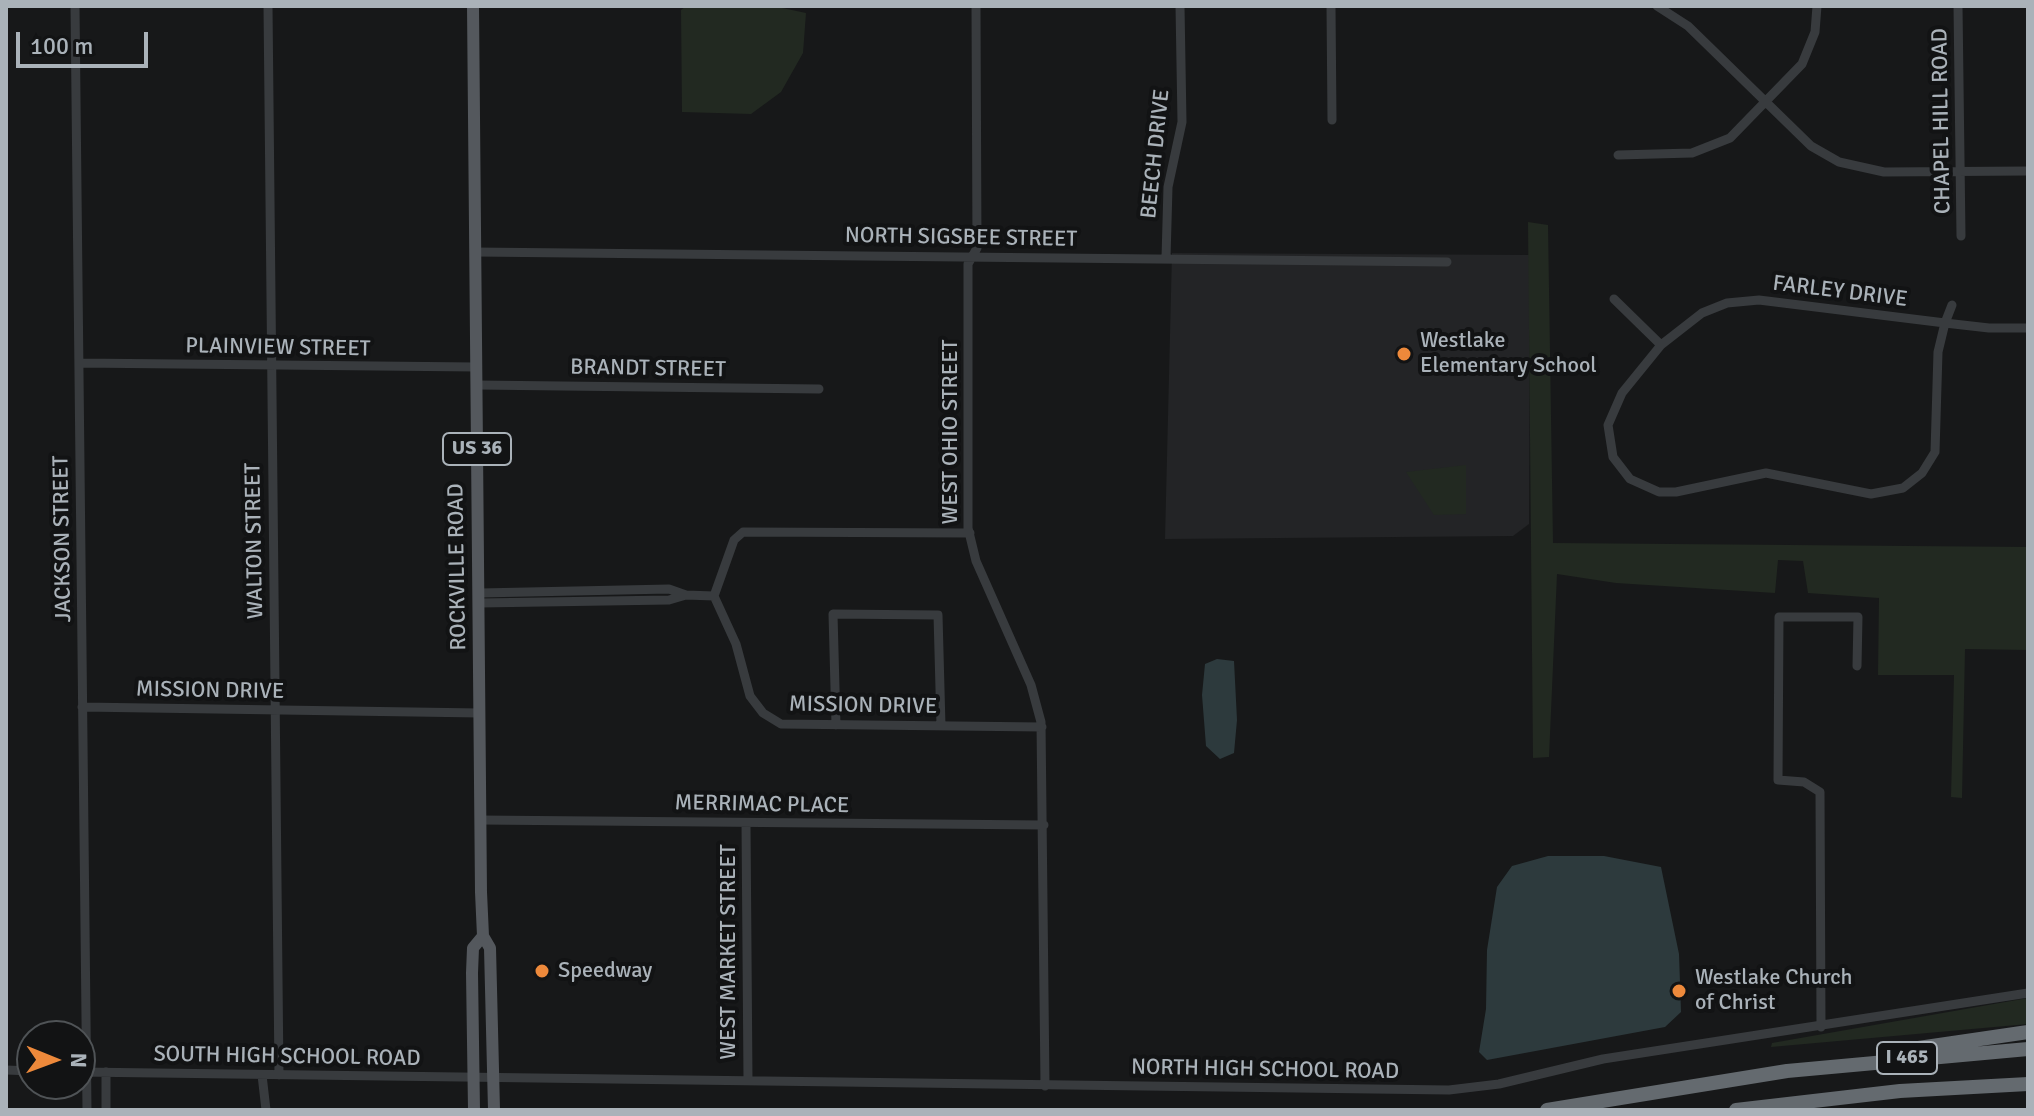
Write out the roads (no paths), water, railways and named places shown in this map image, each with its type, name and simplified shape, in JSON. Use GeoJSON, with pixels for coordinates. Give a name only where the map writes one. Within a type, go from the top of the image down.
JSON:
{"type":"FeatureCollection","features":[{"type":"Feature","properties":{"kind":"highway"},"geometry":{"type":"LineString","coordinates":[[1787,1071],[1960,1040],[2028,1032]]}},
{"type":"Feature","properties":{"kind":"highway","name":"I 465"},"geometry":{"type":"LineString","coordinates":[[1547,1110],[1787,1071],[2028,1049]]}},
{"type":"Feature","properties":{"kind":"highway","name":"I 465"},"geometry":{"type":"LineString","coordinates":[[1736,1110],[1989,1084],[2028,1086]]}},
{"type":"Feature","properties":{"kind":"main road","name":"ROCKVILLE ROAD"},"geometry":{"type":"LineString","coordinates":[[473,6],[480,820],[483,936],[490,948],[494,1110]]}},
{"type":"Feature","properties":{"kind":"main road","name":"ROCKVILLE ROAD"},"geometry":{"type":"LineString","coordinates":[[474,1110],[473,948],[483,936]]}},
{"type":"Feature","properties":{"kind":"street","name":"JACKSON STREET"},"geometry":{"type":"LineString","coordinates":[[75,6],[83,1020]]}},
{"type":"Feature","properties":{"kind":"street","name":"WALTON STREET"},"geometry":{"type":"LineString","coordinates":[[268,6],[279,1075]]}},
{"type":"Feature","properties":{"kind":"street","name":"WEST OHIO STREET"},"geometry":{"type":"LineString","coordinates":[[976,6],[977,248],[968,264],[970,533],[979,569],[1031,685],[1042,727],[1045,1086]]}},
{"type":"Feature","properties":{"kind":"street","name":"BEECH DRIVE"},"geometry":{"type":"LineString","coordinates":[[1166,258],[1167,197],[1182,122],[1180,6]]}},
{"type":"Feature","properties":{"kind":"street"},"geometry":{"type":"LineString","coordinates":[[1331,6],[1332,120]]}},
{"type":"Feature","properties":{"kind":"street"},"geometry":{"type":"LineString","coordinates":[[1618,155],[1704,150],[1730,138],[1795,74],[1810,48],[1817,6]]}},
{"type":"Feature","properties":{"kind":"street","name":"CHAPEL HILL ROAD"},"geometry":{"type":"LineString","coordinates":[[1958,6],[1961,236]]}},
{"type":"Feature","properties":{"kind":"street"},"geometry":{"type":"LineString","coordinates":[[1662,7],[1688,26],[1811,146],[1847,165],[1884,172],[2028,171]]}},
{"type":"Feature","properties":{"kind":"street","name":"NORTH SIGSBEE STREET"},"geometry":{"type":"LineString","coordinates":[[475,252],[1447,262]]}},
{"type":"Feature","properties":{"kind":"street"},"geometry":{"type":"LineString","coordinates":[[1614,299],[1661,345]]}},
{"type":"Feature","properties":{"kind":"street","name":"FARLEY DRIVE"},"geometry":{"type":"LineString","coordinates":[[1952,305],[1945,323],[1938,352],[1935,452],[1917,479],[1899,490],[1879,494],[1770,473],[1745,475],[1676,492],[1653,491],[1634,482],[1613,457],[1608,436],[1610,416],[1618,399],[1661,345],[1707,311],[1745,300],[1945,323],[2028,328]]}},
{"type":"Feature","properties":{"kind":"street","name":"PLAINVIEW STREET"},"geometry":{"type":"LineString","coordinates":[[79,363],[476,367]]}},
{"type":"Feature","properties":{"kind":"street","name":"BRANDT STREET"},"geometry":{"type":"LineString","coordinates":[[477,385],[819,389]]}},
{"type":"Feature","properties":{"kind":"street"},"geometry":{"type":"LineString","coordinates":[[480,598],[655,589],[714,596],[734,540],[743,532],[970,533]]}},
{"type":"Feature","properties":{"kind":"street","name":"MISSION DRIVE"},"geometry":{"type":"LineString","coordinates":[[714,596],[736,644],[750,696],[763,713],[781,724],[1042,727]]}},
{"type":"Feature","properties":{"kind":"street"},"geometry":{"type":"LineString","coordinates":[[836,725],[833,614],[938,615],[941,726]]}},
{"type":"Feature","properties":{"kind":"street"},"geometry":{"type":"LineString","coordinates":[[1821,1027],[1820,792],[1804,782],[1778,780],[1779,617],[1858,617],[1857,666]]}},
{"type":"Feature","properties":{"kind":"street","name":"MISSION DRIVE"},"geometry":{"type":"LineString","coordinates":[[82,707],[480,713]]}},
{"type":"Feature","properties":{"kind":"street","name":"MERRIMAC PLACE"},"geometry":{"type":"LineString","coordinates":[[480,820],[1044,825]]}},
{"type":"Feature","properties":{"kind":"street","name":"WEST MARKET STREET"},"geometry":{"type":"LineString","coordinates":[[746,823],[748,1081]]}},
{"type":"Feature","properties":{"kind":"street","name":"NORTH HIGH SCHOOL ROAD"},"geometry":{"type":"LineString","coordinates":[[493,1078],[1461,1090],[1603,1059],[2028,993]]}},
{"type":"Feature","properties":{"kind":"street","name":"SOUTH HIGH SCHOOL ROAD"},"geometry":{"type":"LineString","coordinates":[[96,1072],[493,1078]]}},
{"type":"Feature","properties":{"kind":"street"},"geometry":{"type":"LineString","coordinates":[[106,1072],[106,1110]]}},
{"type":"Feature","properties":{"kind":"street"},"geometry":{"type":"LineString","coordinates":[[262,1075],[266,1110]]}},
{"type":"Feature","properties":{"kind":"place","name":"Westlake Elementary School"},"geometry":{"type":"Point","coordinates":[1404,354]}},
{"type":"Feature","properties":{"kind":"place","name":"Speedway"},"geometry":{"type":"Point","coordinates":[542,971]}},
{"type":"Feature","properties":{"kind":"place","name":"Westlake Church of Christ"},"geometry":{"type":"Point","coordinates":[1679,991]}}]}
